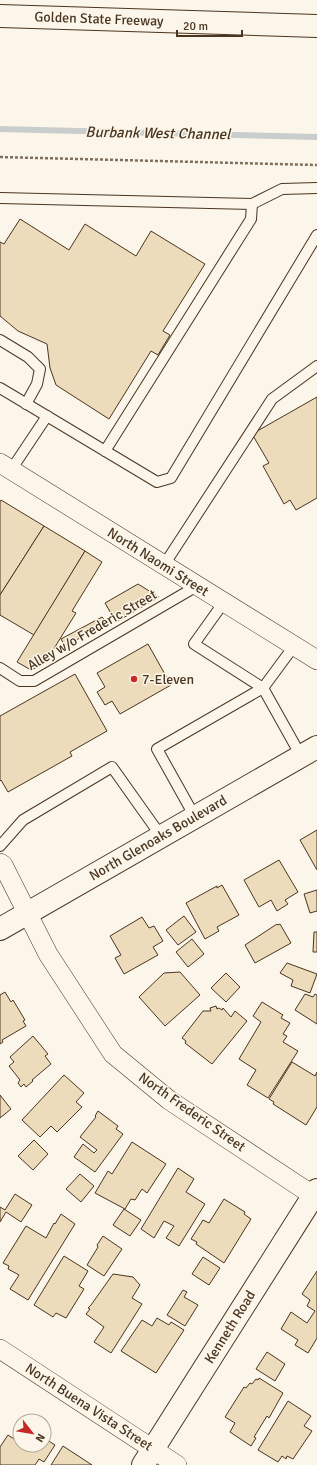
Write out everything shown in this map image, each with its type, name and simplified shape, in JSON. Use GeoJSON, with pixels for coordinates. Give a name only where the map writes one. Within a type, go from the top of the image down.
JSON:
{"type":"FeatureCollection","features":[{"type":"Feature","properties":{"kind":"main road","name":"Golden State Freeway"},"geometry":{"type":"LineString","coordinates":[[0,16],[317,26]]}},
{"type":"Feature","properties":{"kind":"main road","name":"North Glenoaks Boulevard"},"geometry":{"type":"LineString","coordinates":[[0,929],[309,751]]}},
{"type":"Feature","properties":{"kind":"main road","name":"Kenneth Road"},"geometry":{"type":"LineString","coordinates":[[148,1457],[316,1195]]}},
{"type":"Feature","properties":{"kind":"street","name":"North Naomi Street"},"geometry":{"type":"LineString","coordinates":[[6,467],[317,660]]}},
{"type":"Feature","properties":{"kind":"street","name":"North Frederic Street"},"geometry":{"type":"LineString","coordinates":[[0,864],[2,865],[48,954],[113,1054],[169,1100],[316,1195]]}},
{"type":"Feature","properties":{"kind":"street","name":"North Buena Vista Street"},"geometry":{"type":"LineString","coordinates":[[0,1348],[148,1457],[177,1465]]}},
{"type":"Feature","properties":{"kind":"lane"},"geometry":{"type":"LineString","coordinates":[[0,198],[252,204],[282,189],[317,188]]}},
{"type":"Feature","properties":{"kind":"lane"},"geometry":{"type":"LineString","coordinates":[[105,451],[251,219],[252,204]]}},
{"type":"Feature","properties":{"kind":"lane"},"geometry":{"type":"LineString","coordinates":[[0,388],[157,482],[172,478],[317,235]]}},
{"type":"Feature","properties":{"kind":"lane"},"geometry":{"type":"LineString","coordinates":[[0,340],[28,357],[40,370],[37,384],[26,404]]}},
{"type":"Feature","properties":{"kind":"lane"},"geometry":{"type":"LineString","coordinates":[[164,565],[272,399],[317,366]]}},
{"type":"Feature","properties":{"kind":"lane"},"geometry":{"type":"LineString","coordinates":[[6,467],[46,416]]}},
{"type":"Feature","properties":{"kind":"lane","name":"Alley w/o Frederic Street"},"geometry":{"type":"LineString","coordinates":[[0,668],[20,681],[34,682],[197,586]]}},
{"type":"Feature","properties":{"kind":"lane"},"geometry":{"type":"LineString","coordinates":[[224,602],[194,644],[263,688],[309,751]]}},
{"type":"Feature","properties":{"kind":"lane"},"geometry":{"type":"LineString","coordinates":[[195,817],[157,749],[263,688],[294,646]]}},
{"type":"Feature","properties":{"kind":"lane"},"geometry":{"type":"LineString","coordinates":[[0,846],[23,820],[112,766],[161,836]]}},
{"type":"Feature","properties":{"kind":"path"},"geometry":{"type":"LineString","coordinates":[[0,157],[317,165]]}},
{"type":"Feature","properties":{"kind":"building"},"geometry":{"type":"Polygon","coordinates":[[[20,219],[69,250],[85,224],[136,256],[151,231],[205,264],[163,331],[170,335],[158,355],[151,351],[109,419],[56,385],[50,368],[47,344],[18,331],[0,316],[0,242],[4,244],[20,219]]]}},
{"type":"Feature","properties":{"kind":"building"},"geometry":{"type":"Polygon","coordinates":[[[317,397],[317,498],[296,510],[290,500],[284,504],[263,466],[269,463],[252,434],[317,397]]]}},
{"type":"Feature","properties":{"kind":"building"},"geometry":{"type":"Polygon","coordinates":[[[1,500],[44,526],[0,595],[0,502],[1,500]]]}},
{"type":"Feature","properties":{"kind":"building"},"geometry":{"type":"Polygon","coordinates":[[[44,526],[85,551],[34,635],[0,615],[0,595],[44,526]]]}},
{"type":"Feature","properties":{"kind":"building"},"geometry":{"type":"Polygon","coordinates":[[[85,551],[102,562],[72,611],[76,613],[45,663],[31,670],[17,662],[85,551]]]}},
{"type":"Feature","properties":{"kind":"building"},"geometry":{"type":"Polygon","coordinates":[[[138,584],[159,597],[116,622],[105,603],[138,584]]]}},
{"type":"Feature","properties":{"kind":"building"},"geometry":{"type":"Polygon","coordinates":[[[102,617],[107,622],[106,624],[65,646],[61,639],[102,617]]]}},
{"type":"Feature","properties":{"kind":"building","name":"7-Eleven"},"geometry":{"type":"Polygon","coordinates":[[[148,644],[171,685],[120,714],[112,701],[105,705],[97,692],[105,687],[97,673],[148,644]]]}},
{"type":"Feature","properties":{"kind":"building"},"geometry":{"type":"Polygon","coordinates":[[[75,674],[107,731],[70,752],[72,756],[8,792],[1,780],[0,781],[0,716],[75,674]]]}},
{"type":"Feature","properties":{"kind":"building"},"geometry":{"type":"Polygon","coordinates":[[[317,830],[317,870],[300,840],[317,830]]]}},
{"type":"Feature","properties":{"kind":"building"},"geometry":{"type":"Polygon","coordinates":[[[279,860],[298,892],[285,900],[288,904],[277,911],[271,900],[259,907],[244,880],[279,860]]]}},
{"type":"Feature","properties":{"kind":"building"},"geometry":{"type":"Polygon","coordinates":[[[222,885],[239,915],[217,927],[219,931],[205,939],[186,903],[217,886],[217,888],[222,885]]]}},
{"type":"Feature","properties":{"kind":"building"},"geometry":{"type":"Polygon","coordinates":[[[317,890],[317,911],[310,913],[304,894],[317,890]]]}},
{"type":"Feature","properties":{"kind":"building"},"geometry":{"type":"Polygon","coordinates":[[[184,916],[196,932],[178,945],[166,930],[184,916]]]}},
{"type":"Feature","properties":{"kind":"building"},"geometry":{"type":"Polygon","coordinates":[[[142,917],[149,928],[154,926],[163,941],[153,947],[158,955],[124,974],[115,958],[121,955],[110,936],[142,917]]]}},
{"type":"Feature","properties":{"kind":"building"},"geometry":{"type":"Polygon","coordinates":[[[277,924],[280,924],[291,943],[255,963],[245,945],[277,924]]]}},
{"type":"Feature","properties":{"kind":"building"},"geometry":{"type":"Polygon","coordinates":[[[314,932],[317,932],[317,952],[313,952],[314,932]]]}},
{"type":"Feature","properties":{"kind":"building"},"geometry":{"type":"Polygon","coordinates":[[[192,939],[204,954],[188,967],[176,952],[192,939]]]}},
{"type":"Feature","properties":{"kind":"building"},"geometry":{"type":"Polygon","coordinates":[[[287,963],[317,974],[310,993],[291,986],[293,980],[280,973],[287,963]]]}},
{"type":"Feature","properties":{"kind":"building"},"geometry":{"type":"Polygon","coordinates":[[[180,972],[200,995],[165,1026],[139,997],[164,973],[180,972]]]}},
{"type":"Feature","properties":{"kind":"building"},"geometry":{"type":"Polygon","coordinates":[[[226,973],[240,987],[226,1002],[211,988],[226,973]]]}},
{"type":"Feature","properties":{"kind":"building"},"geometry":{"type":"Polygon","coordinates":[[[5,992],[11,1002],[13,1000],[25,1020],[23,1021],[26,1026],[2,1040],[3,1042],[0,1044],[0,995],[5,992]]]}},
{"type":"Feature","properties":{"kind":"building"},"geometry":{"type":"Polygon","coordinates":[[[305,994],[313,997],[315,994],[317,995],[317,1024],[295,1010],[305,994]]]}},
{"type":"Feature","properties":{"kind":"building"},"geometry":{"type":"Polygon","coordinates":[[[262,1002],[283,1015],[281,1018],[290,1023],[283,1034],[287,1036],[283,1042],[298,1051],[268,1098],[247,1085],[256,1070],[239,1059],[261,1022],[253,1016],[262,1002]]]}},
{"type":"Feature","properties":{"kind":"building"},"geometry":{"type":"Polygon","coordinates":[[[216,1006],[217,1009],[219,1008],[222,1010],[223,1008],[231,1017],[235,1011],[247,1021],[212,1064],[185,1043],[186,1041],[182,1038],[203,1011],[211,1011],[210,1008],[216,1006]]]}},
{"type":"Feature","properties":{"kind":"building"},"geometry":{"type":"Polygon","coordinates":[[[33,1036],[48,1054],[45,1056],[51,1064],[26,1087],[24,1084],[21,1087],[18,1083],[20,1080],[9,1066],[14,1062],[10,1057],[33,1036]]]}},
{"type":"Feature","properties":{"kind":"building"},"geometry":{"type":"Polygon","coordinates":[[[292,1062],[315,1076],[317,1072],[317,1107],[306,1125],[273,1104],[274,1102],[269,1099],[292,1062]]]}},
{"type":"Feature","properties":{"kind":"building"},"geometry":{"type":"Polygon","coordinates":[[[64,1075],[84,1093],[76,1102],[82,1107],[57,1132],[51,1126],[40,1137],[22,1120],[64,1075]]]}},
{"type":"Feature","properties":{"kind":"building"},"geometry":{"type":"Polygon","coordinates":[[[0,1095],[11,1109],[0,1118],[0,1095]]]}},
{"type":"Feature","properties":{"kind":"building"},"geometry":{"type":"Polygon","coordinates":[[[98,1111],[118,1126],[116,1129],[123,1134],[95,1172],[74,1157],[83,1144],[94,1153],[97,1150],[80,1137],[96,1117],[95,1116],[98,1111]]]}},
{"type":"Feature","properties":{"kind":"building"},"geometry":{"type":"Polygon","coordinates":[[[34,1140],[48,1154],[33,1170],[18,1156],[34,1140]]]}},
{"type":"Feature","properties":{"kind":"building"},"geometry":{"type":"Polygon","coordinates":[[[132,1142],[166,1164],[147,1193],[142,1189],[135,1200],[131,1199],[125,1209],[95,1193],[108,1171],[112,1174],[132,1142]]]}},
{"type":"Feature","properties":{"kind":"building"},"geometry":{"type":"Polygon","coordinates":[[[178,1168],[194,1179],[186,1192],[205,1204],[179,1246],[166,1238],[174,1226],[164,1221],[154,1238],[141,1229],[178,1168]]]}},
{"type":"Feature","properties":{"kind":"building"},"geometry":{"type":"Polygon","coordinates":[[[80,1174],[94,1186],[81,1202],[66,1189],[80,1174]]]}},
{"type":"Feature","properties":{"kind":"building"},"geometry":{"type":"Polygon","coordinates":[[[15,1194],[32,1205],[21,1222],[6,1212],[0,1222],[0,1207],[5,1210],[15,1194]]]}},
{"type":"Feature","properties":{"kind":"building"},"geometry":{"type":"Polygon","coordinates":[[[224,1199],[245,1212],[244,1214],[251,1219],[224,1263],[191,1239],[203,1220],[209,1223],[224,1199]]]}},
{"type":"Feature","properties":{"kind":"building"},"geometry":{"type":"Polygon","coordinates":[[[124,1209],[141,1220],[130,1236],[113,1225],[124,1209]]]}},
{"type":"Feature","properties":{"kind":"building"},"geometry":{"type":"Polygon","coordinates":[[[61,1214],[75,1224],[28,1300],[10,1289],[19,1275],[8,1269],[9,1266],[3,1263],[26,1226],[46,1238],[61,1214]]]}},
{"type":"Feature","properties":{"kind":"building"},"geometry":{"type":"Polygon","coordinates":[[[103,1236],[122,1249],[104,1276],[87,1265],[103,1236]]]}},
{"type":"Feature","properties":{"kind":"building"},"geometry":{"type":"Polygon","coordinates":[[[64,1256],[88,1271],[79,1286],[84,1289],[66,1318],[56,1313],[53,1317],[34,1305],[64,1256]]]}},
{"type":"Feature","properties":{"kind":"building"},"geometry":{"type":"Polygon","coordinates":[[[203,1257],[220,1268],[209,1285],[192,1274],[203,1257]]]}},
{"type":"Feature","properties":{"kind":"building"},"geometry":{"type":"Polygon","coordinates":[[[317,1271],[317,1338],[308,1353],[295,1345],[298,1340],[281,1329],[291,1312],[307,1323],[315,1311],[307,1306],[310,1300],[302,1294],[317,1271]]]}},
{"type":"Feature","properties":{"kind":"building"},"geometry":{"type":"Polygon","coordinates":[[[113,1274],[133,1277],[140,1285],[132,1298],[142,1304],[111,1353],[94,1342],[104,1327],[86,1314],[90,1309],[88,1308],[113,1274]]]}},
{"type":"Feature","properties":{"kind":"building"},"geometry":{"type":"Polygon","coordinates":[[[183,1290],[187,1292],[184,1297],[198,1305],[185,1326],[167,1315],[183,1290]]]}},
{"type":"Feature","properties":{"kind":"building"},"geometry":{"type":"Polygon","coordinates":[[[157,1318],[169,1325],[171,1322],[184,1330],[156,1373],[121,1351],[142,1320],[152,1326],[157,1318]]]}},
{"type":"Feature","properties":{"kind":"building"},"geometry":{"type":"Polygon","coordinates":[[[267,1352],[285,1364],[275,1381],[256,1369],[267,1352]]]}},
{"type":"Feature","properties":{"kind":"building"},"geometry":{"type":"Polygon","coordinates":[[[259,1378],[283,1393],[269,1418],[267,1416],[254,1437],[256,1438],[251,1446],[230,1432],[235,1423],[225,1417],[244,1387],[246,1388],[250,1383],[252,1384],[259,1378]]]}},
{"type":"Feature","properties":{"kind":"building"},"geometry":{"type":"Polygon","coordinates":[[[288,1401],[311,1416],[304,1426],[312,1431],[293,1459],[287,1456],[286,1459],[282,1456],[278,1462],[258,1450],[288,1401]]]}},
{"type":"Feature","properties":{"kind":"building"},"geometry":{"type":"Polygon","coordinates":[[[8,1435],[12,1438],[12,1453],[50,1453],[44,1462],[39,1459],[35,1465],[0,1465],[0,1447],[8,1435]]]}},
{"type":"Feature","properties":{"kind":"building"},"geometry":{"type":"Polygon","coordinates":[[[63,1446],[92,1465],[51,1465],[63,1446]]]}},
{"type":"Feature","properties":{"kind":"waterway","name":"Burbank West Channel"},"geometry":{"type":"LineString","coordinates":[[0,129],[317,137]]}},
{"type":"Feature","properties":{"kind":"place","name":"7-Eleven"},"geometry":{"type":"Point","coordinates":[134,679]}}]}
